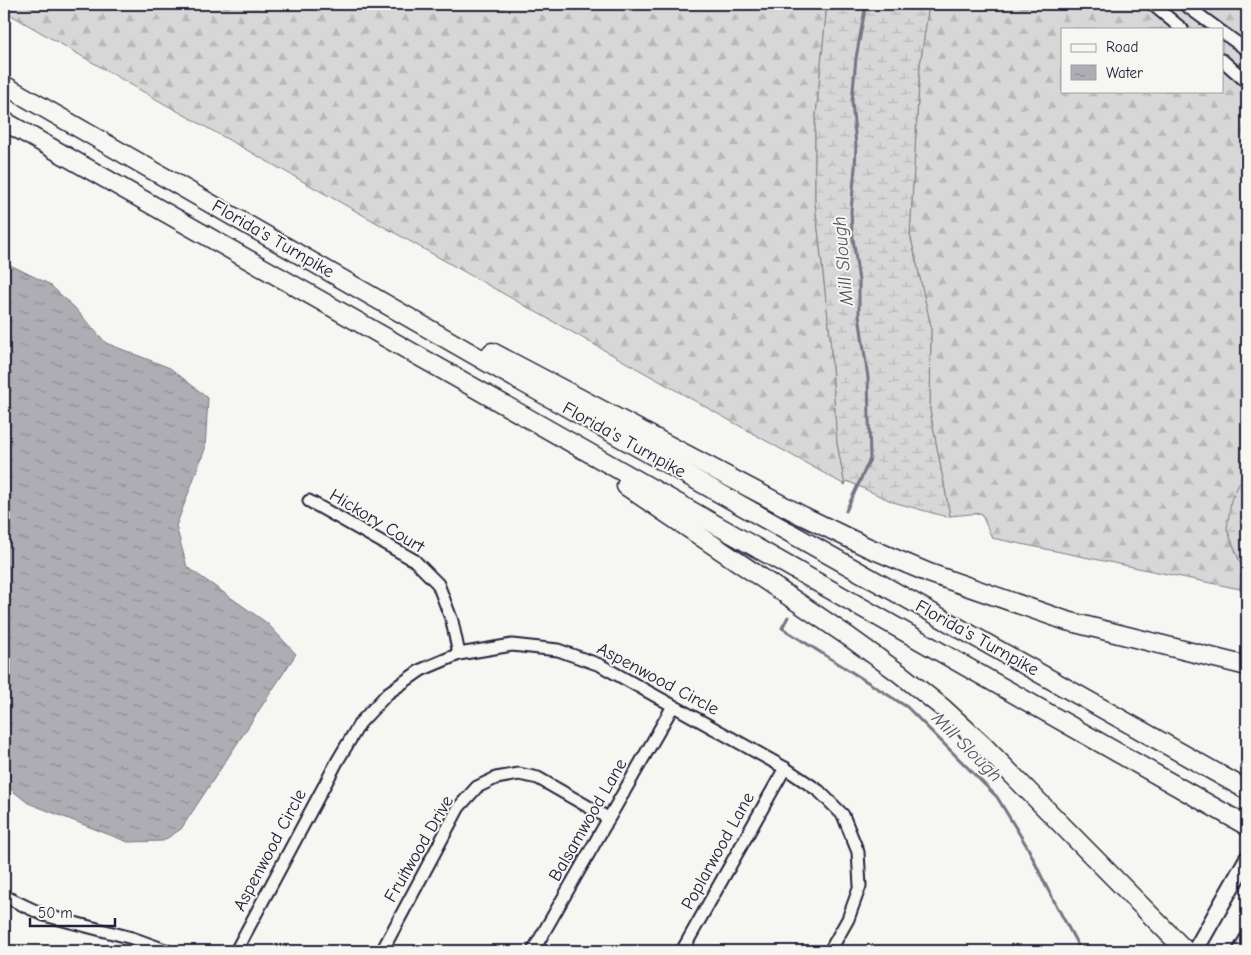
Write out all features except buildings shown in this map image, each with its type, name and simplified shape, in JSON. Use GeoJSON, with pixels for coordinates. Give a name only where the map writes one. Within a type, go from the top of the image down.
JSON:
{"type":"FeatureCollection","features":[{"type":"Feature","properties":{"kind":"highway","name":"Florida's Turnpike"},"geometry":{"type":"LineString","coordinates":[[4,85],[514,378],[1247,790]]}},
{"type":"Feature","properties":{"kind":"highway","name":"Florida's Turnpike"},"geometry":{"type":"LineString","coordinates":[[4,121],[1247,826]]}},
{"type":"Feature","properties":{"kind":"highway"},"geometry":{"type":"LineString","coordinates":[[263,233],[866,547],[929,574],[1067,621],[1247,666]]}},
{"type":"Feature","properties":{"kind":"highway"},"geometry":{"type":"LineString","coordinates":[[557,435],[618,481],[850,637],[943,708],[996,758],[1186,951]]}},
{"type":"Feature","properties":{"kind":"main road"},"geometry":{"type":"LineString","coordinates":[[1195,951],[1247,858]]}},
{"type":"Feature","properties":{"kind":"main road"},"geometry":{"type":"LineString","coordinates":[[1242,951],[1247,940]]}},
{"type":"Feature","properties":{"kind":"street"},"geometry":{"type":"LineString","coordinates":[[1152,4],[1181,28]]}},
{"type":"Feature","properties":{"kind":"street"},"geometry":{"type":"LineString","coordinates":[[1184,4],[1217,28]]}},
{"type":"Feature","properties":{"kind":"street"},"geometry":{"type":"LineString","coordinates":[[1224,33],[1247,50]]}},
{"type":"Feature","properties":{"kind":"street"},"geometry":{"type":"LineString","coordinates":[[1224,62],[1247,82]]}},
{"type":"Feature","properties":{"kind":"street","name":"Hickory Court"},"geometry":{"type":"LineString","coordinates":[[309,501],[414,560],[438,584],[452,621],[460,654]]}},
{"type":"Feature","properties":{"kind":"street","name":"Aspenwood Circle"},"geometry":{"type":"LineString","coordinates":[[236,951],[338,760],[360,723],[388,693],[420,670],[460,654],[512,645],[558,650],[600,666],[785,768],[819,790],[843,815],[858,852],[860,886],[848,919],[830,951]]}},
{"type":"Feature","properties":{"kind":"street","name":"Balsamwood Lane"},"geometry":{"type":"LineString","coordinates":[[533,951],[673,706]]}},
{"type":"Feature","properties":{"kind":"street","name":"Poplarwood Lane"},"geometry":{"type":"LineString","coordinates":[[682,951],[785,768]]}},
{"type":"Feature","properties":{"kind":"street","name":"Fruitwood Drive"},"geometry":{"type":"LineString","coordinates":[[382,951],[459,807],[478,787],[496,778],[519,774],[538,778],[608,818]]}},
{"type":"Feature","properties":{"kind":"street"},"geometry":{"type":"LineString","coordinates":[[4,896],[44,915],[132,938],[168,951]]}},
{"type":"Feature","properties":{"kind":"green space"},"geometry":{"type":"Polygon","coordinates":[[[4,4],[827,4],[815,126],[815,203],[830,335],[837,443],[845,485],[154,98],[4,11],[4,4]]]}},
{"type":"Feature","properties":{"kind":"green space"},"geometry":{"type":"Polygon","coordinates":[[[827,4],[929,4],[920,65],[910,234],[931,327],[930,411],[950,516],[947,517],[893,502],[847,481],[845,485],[837,443],[830,335],[815,203],[815,126],[827,4]]]}},
{"type":"Feature","properties":{"kind":"green space"},"geometry":{"type":"Polygon","coordinates":[[[929,4],[1144,4],[1172,28],[1061,28],[1061,92],[1224,92],[1224,69],[1247,90],[1247,476],[1239,484],[1227,529],[1242,567],[1240,589],[992,538],[981,513],[950,516],[930,411],[931,327],[910,234],[920,65],[929,4]]]}},
{"type":"Feature","properties":{"kind":"green space"},"geometry":{"type":"Polygon","coordinates":[[[1161,4],[1175,4],[1207,28],[1191,28],[1161,4]]]}},
{"type":"Feature","properties":{"kind":"green space"},"geometry":{"type":"Polygon","coordinates":[[[1194,4],[1247,4],[1247,43],[1194,4]]]}},
{"type":"Feature","properties":{"kind":"green space"},"geometry":{"type":"Polygon","coordinates":[[[1224,40],[1247,57],[1247,74],[1224,55],[1224,40]]]}},
{"type":"Feature","properties":{"kind":"green space"},"geometry":{"type":"Polygon","coordinates":[[[1247,476],[1247,590],[1240,589],[1242,567],[1227,529],[1231,500],[1239,484],[1247,476]]]}},
{"type":"Feature","properties":{"kind":"water"},"geometry":{"type":"Polygon","coordinates":[[[4,262],[49,284],[74,307],[106,343],[170,368],[208,398],[205,449],[176,526],[187,567],[267,623],[296,654],[181,829],[163,841],[128,842],[28,803],[4,784],[4,262]]]}},
{"type":"Feature","properties":{"kind":"waterway","name":"Mill Slough"},"geometry":{"type":"LineString","coordinates":[[846,511],[870,459],[868,378],[859,315],[859,281],[851,211],[856,146],[852,101],[856,58],[866,4]]}},
{"type":"Feature","properties":{"kind":"waterway","name":"Mill Slough"},"geometry":{"type":"LineString","coordinates":[[788,617],[782,628],[907,707],[997,797],[1028,848],[1081,951]]}}]}
